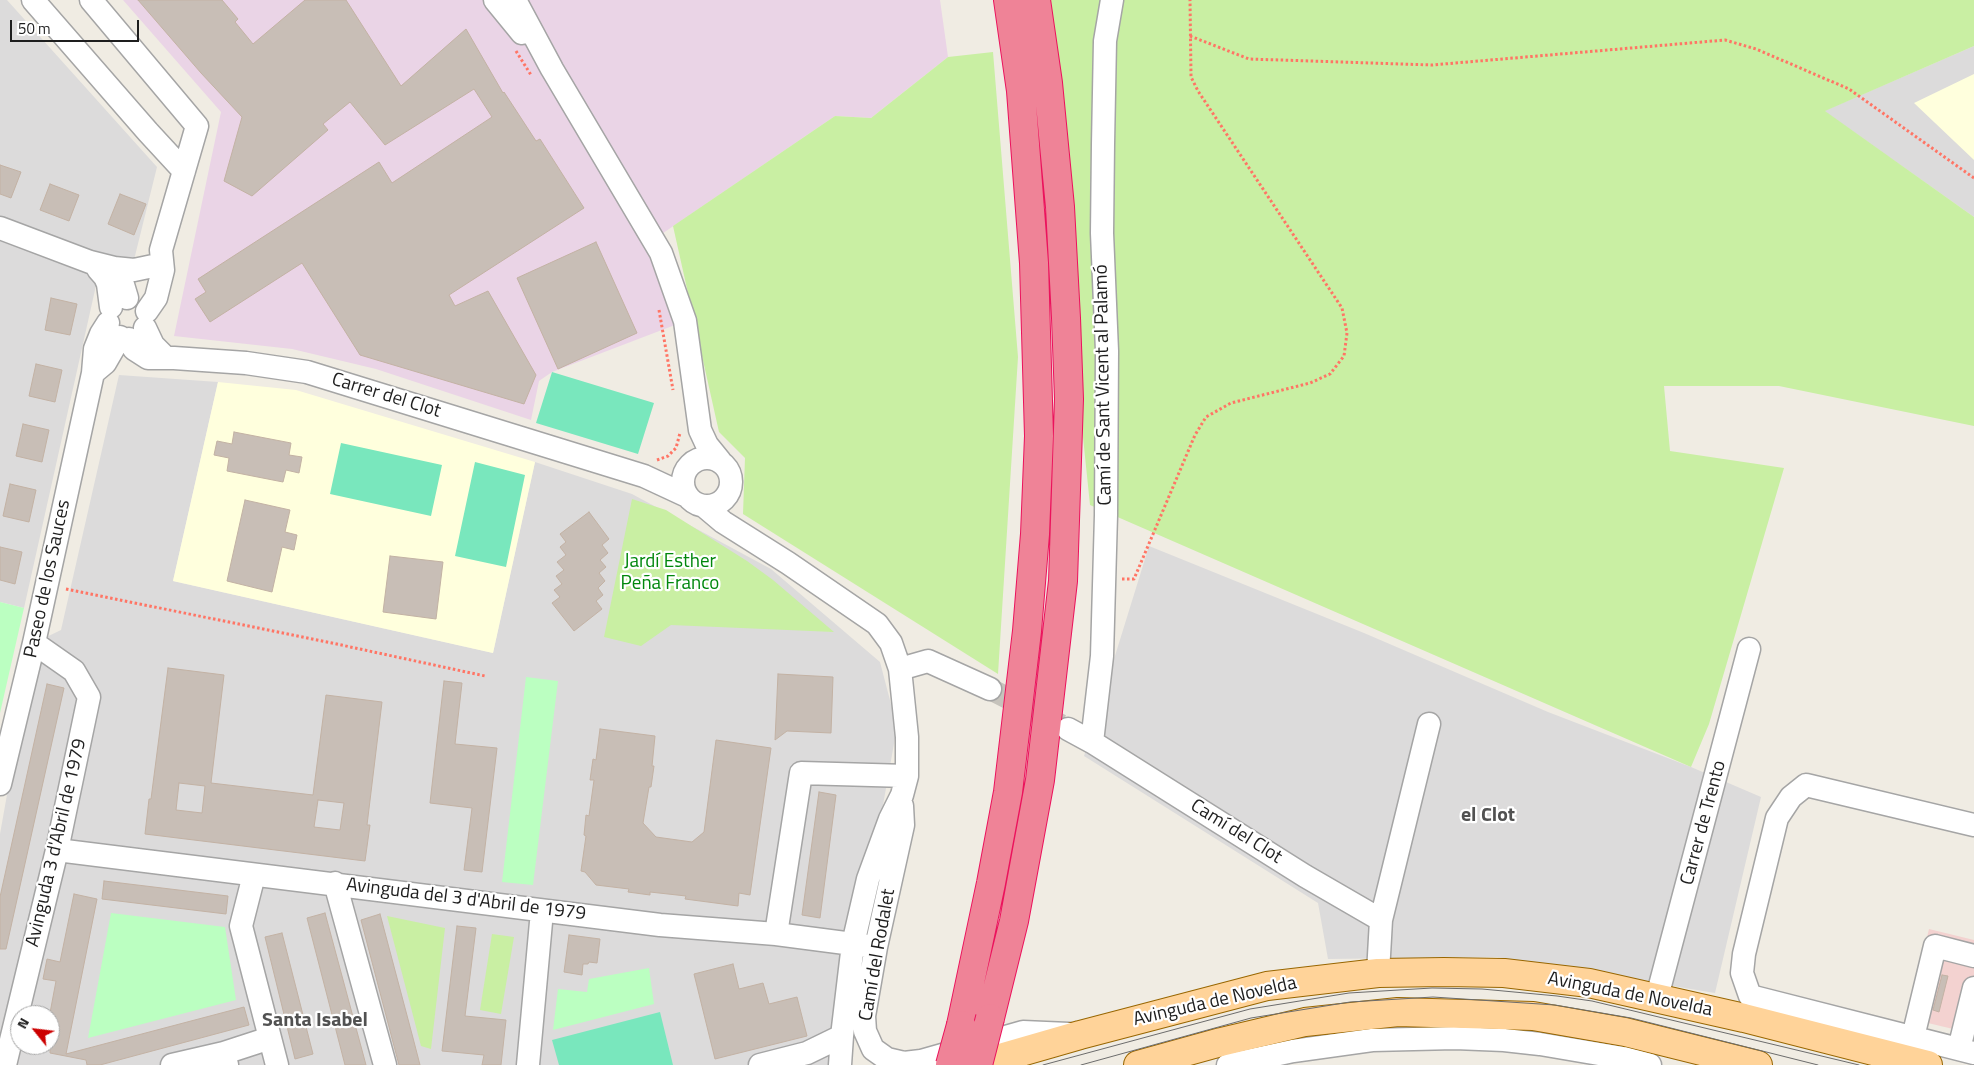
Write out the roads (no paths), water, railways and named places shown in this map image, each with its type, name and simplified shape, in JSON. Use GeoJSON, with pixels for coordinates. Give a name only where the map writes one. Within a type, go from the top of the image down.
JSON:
{"type":"FeatureCollection","features":[{"type":"Feature","properties":{"kind":"highway"},"geometry":{"type":"LineString","coordinates":[[950,1065],[961,1025],[1008,792],[1028,631],[1035,534],[1039,436],[1034,263],[1021,91],[1008,0]]}},
{"type":"Feature","properties":{"kind":"highway"},"geometry":{"type":"LineString","coordinates":[[977,1065],[1014,921],[1040,780],[1063,581],[1069,399],[1066,318],[1060,207],[1048,82],[1036,0]]}},
{"type":"Feature","properties":{"kind":"main road","name":"Avinguda de Novelda"},"geometry":{"type":"LineString","coordinates":[[977,1065],[1080,1035],[1267,986],[1378,973],[1444,972],[1504,973],[1589,983],[1657,997],[1928,1065]]}},
{"type":"Feature","properties":{"kind":"main road","name":"Avinguda de Novelda"},"geometry":{"type":"LineString","coordinates":[[1138,1065],[1220,1042],[1305,1022],[1398,1012],[1533,1016],[1625,1032],[1758,1065]]}},
{"type":"Feature","properties":{"kind":"street"},"geometry":{"type":"LineString","coordinates":[[33,0],[184,171]]}},
{"type":"Feature","properties":{"kind":"street","name":"Paseo de los Sauces"},"geometry":{"type":"LineString","coordinates":[[0,784],[99,368],[95,349],[101,334],[156,298],[163,270],[157,260],[197,126],[91,0]]}},
{"type":"Feature","properties":{"kind":"street"},"geometry":{"type":"LineString","coordinates":[[495,0],[552,69]]}},
{"type":"Feature","properties":{"kind":"street"},"geometry":{"type":"LineString","coordinates":[[515,0],[552,69],[661,253],[686,321],[700,430],[707,445],[731,474],[732,484],[729,492],[723,500],[714,505],[695,501],[683,486],[683,476],[690,464],[700,430]]}},
{"type":"Feature","properties":{"kind":"street","name":"Camí de Sant Vicent al Palamó"},"geometry":{"type":"LineString","coordinates":[[1092,742],[1102,656],[1107,351],[1102,234],[1103,144],[1105,41],[1112,0]]}},
{"type":"Feature","properties":{"kind":"street"},"geometry":{"type":"LineString","coordinates":[[0,228],[90,262],[114,268],[134,270],[157,260]]}},
{"type":"Feature","properties":{"kind":"street"},"geometry":{"type":"LineString","coordinates":[[90,262],[105,277],[127,318],[153,345],[156,358]]}},
{"type":"Feature","properties":{"kind":"street"},"geometry":{"type":"LineString","coordinates":[[114,268],[121,278],[127,318]]}},
{"type":"Feature","properties":{"kind":"street","name":"Carrer del Clot"},"geometry":{"type":"LineString","coordinates":[[99,368],[119,358],[156,358],[246,363],[306,372],[644,476],[695,501]]}},
{"type":"Feature","properties":{"kind":"street"},"geometry":{"type":"LineString","coordinates":[[690,464],[706,457],[720,461]]}},
{"type":"Feature","properties":{"kind":"street","name":"Carrer del Clot"},"geometry":{"type":"LineString","coordinates":[[644,476],[668,472],[690,464]]}},
{"type":"Feature","properties":{"kind":"street"},"geometry":{"type":"LineString","coordinates":[[729,492],[734,516],[744,536]]}},
{"type":"Feature","properties":{"kind":"street","name":"Camí del Rodalet"},"geometry":{"type":"LineString","coordinates":[[695,501],[744,536],[788,563],[877,624],[890,643],[900,669],[907,737],[902,825],[876,947],[864,1022],[868,1039],[873,1049],[887,1059],[904,1063],[921,1061],[1023,1032],[1080,1035]]}},
{"type":"Feature","properties":{"kind":"street","name":"Avinguda 3 d'Abril de 1979"},"geometry":{"type":"LineString","coordinates":[[5,1065],[57,850],[89,697],[74,672],[34,643]]}},
{"type":"Feature","properties":{"kind":"street","name":"Carrer de Trento"},"geometry":{"type":"LineString","coordinates":[[1657,997],[1749,649]]}},
{"type":"Feature","properties":{"kind":"street"},"geometry":{"type":"LineString","coordinates":[[900,669],[928,661],[990,689]]}},
{"type":"Feature","properties":{"kind":"street"},"geometry":{"type":"LineString","coordinates":[[1378,973],[1381,920],[1429,724]]}},
{"type":"Feature","properties":{"kind":"street"},"geometry":{"type":"LineString","coordinates":[[1068,729],[1092,742]]}},
{"type":"Feature","properties":{"kind":"street","name":"Camí del Clot"},"geometry":{"type":"LineString","coordinates":[[1092,742],[1288,866],[1381,920]]}},
{"type":"Feature","properties":{"kind":"street"},"geometry":{"type":"LineString","coordinates":[[776,934],[801,773],[904,785]]}},
{"type":"Feature","properties":{"kind":"street"},"geometry":{"type":"LineString","coordinates":[[1974,825],[1806,784],[1791,797],[1777,818],[1744,954],[1742,973],[1750,996],[1966,1051],[1974,988]]}},
{"type":"Feature","properties":{"kind":"street","name":"Camí del Rodalet"},"geometry":{"type":"LineString","coordinates":[[840,1065],[853,944],[868,879],[904,785]]}},
{"type":"Feature","properties":{"kind":"street","name":"Avinguda del 3 d'Abril de 1979"},"geometry":{"type":"LineString","coordinates":[[57,850],[254,875],[335,883],[660,925],[776,934],[876,947]]}},
{"type":"Feature","properties":{"kind":"street"},"geometry":{"type":"LineString","coordinates":[[254,875],[242,926],[277,1065]]}},
{"type":"Feature","properties":{"kind":"street"},"geometry":{"type":"LineString","coordinates":[[335,883],[385,1065]]}},
{"type":"Feature","properties":{"kind":"street"},"geometry":{"type":"LineString","coordinates":[[528,1065],[542,911]]}},
{"type":"Feature","properties":{"kind":"street"},"geometry":{"type":"LineString","coordinates":[[1912,1037],[1935,946],[1974,956]]}},
{"type":"Feature","properties":{"kind":"street"},"geometry":{"type":"LineString","coordinates":[[760,1065],[807,1053],[842,1036]]}},
{"type":"Feature","properties":{"kind":"street"},"geometry":{"type":"LineString","coordinates":[[172,1065],[225,1059],[270,1038]]}},
{"type":"Feature","properties":{"kind":"street"},"geometry":{"type":"LineString","coordinates":[[1228,1065],[1293,1051],[1372,1040],[1455,1038],[1540,1044],[1623,1058],[1650,1065]]}},
{"type":"Feature","properties":{"kind":"tunnel"},"geometry":{"type":"LineString","coordinates":[[990,689],[1061,725]]}},
{"type":"Feature","properties":{"kind":"tram line"},"geometry":{"type":"LineString","coordinates":[[1043,1065],[1250,1009],[1349,993],[1432,988],[1482,989],[1592,1001],[1859,1065]]}},
{"type":"Feature","properties":{"kind":"tram line"},"geometry":{"type":"LineString","coordinates":[[1081,1065],[1251,1018],[1350,1002],[1433,997],[1555,1005],[1631,1018],[1818,1065]]}},
{"type":"Feature","properties":{"kind":"district","name":"el Clot"},"geometry":{"type":"Point","coordinates":[1488,816]}},
{"type":"Feature","properties":{"kind":"district","name":"Santa Isabel"},"geometry":{"type":"Point","coordinates":[315,1021]}},
{"type":"Feature","properties":{"kind":"park label","name":"Jardí Esther Peña Franco"},"geometry":{"type":"Point","coordinates":[670,573]}}]}
